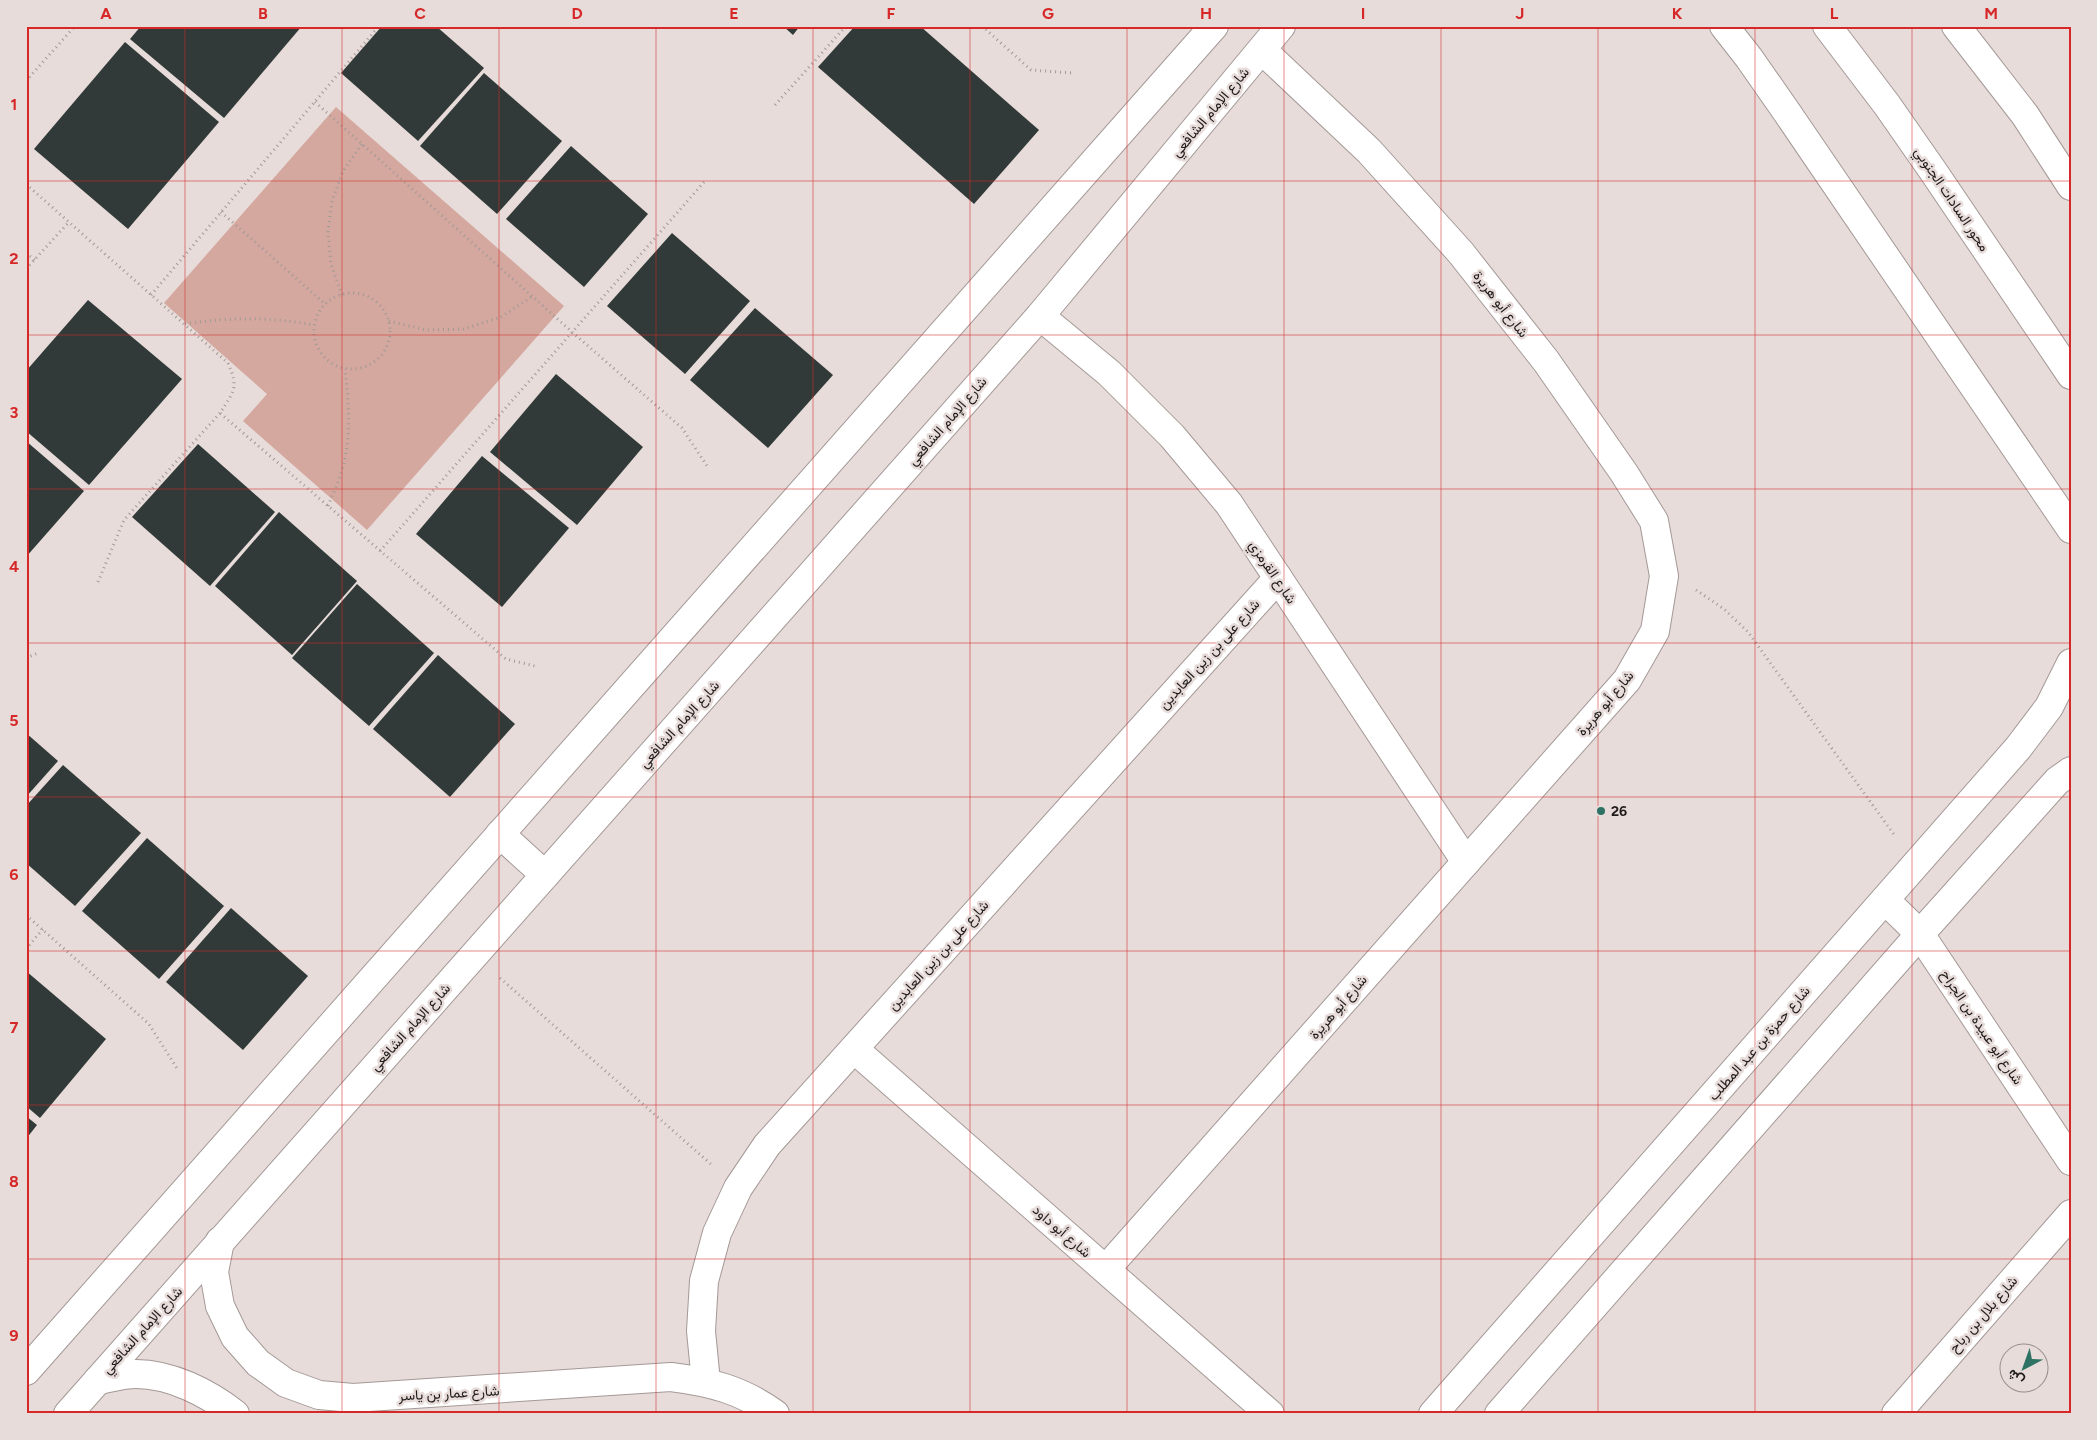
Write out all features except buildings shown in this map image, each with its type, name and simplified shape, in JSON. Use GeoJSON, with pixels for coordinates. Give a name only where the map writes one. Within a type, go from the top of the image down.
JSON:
{"type":"FeatureCollection","features":[{"type":"Feature","properties":{"kind":"street"},"geometry":{"type":"LineString","coordinates":[[26,1371],[1214,26]]}},
{"type":"Feature","properties":{"kind":"street","name":"شارع الإمام الشافعي"},"geometry":{"type":"LineString","coordinates":[[68,1414],[1040,316],[1281,26]]}},
{"type":"Feature","properties":{"kind":"street"},"geometry":{"type":"LineString","coordinates":[[1724,26],[1781,104],[2071,529]]}},
{"type":"Feature","properties":{"kind":"street","name":"محور السادات الجنوبي"},"geometry":{"type":"LineString","coordinates":[[1827,26],[1887,105],[2071,374]]}},
{"type":"Feature","properties":{"kind":"street"},"geometry":{"type":"LineString","coordinates":[[1956,26],[2026,115],[2071,186]]}},
{"type":"Feature","properties":{"kind":"street","name":"شارع أبو هريرة"},"geometry":{"type":"LineString","coordinates":[[1106,1269],[1627,680],[1655,631],[1664,576],[1654,521],[1624,473],[1546,361],[1461,253],[1369,151],[1262,50]]}},
{"type":"Feature","properties":{"kind":"street","name":"شارع القرمزي"},"geometry":{"type":"LineString","coordinates":[[1040,316],[1109,373],[1172,436],[1229,504],[1466,862]]}},
{"type":"Feature","properties":{"kind":"street","name":"شارع على بن زين العابدين"},"geometry":{"type":"LineString","coordinates":[[706,1382],[701,1331],[704,1281],[717,1233],[738,1188],[767,1145],[1278,578]]}},
{"type":"Feature","properties":{"kind":"street","name":"شارع حمزة بن عبد المطلب"},"geometry":{"type":"LineString","coordinates":[[1433,1414],[2018,748],[2048,707],[2071,663]]}},
{"type":"Feature","properties":{"kind":"street"},"geometry":{"type":"LineString","coordinates":[[1499,1414],[1920,934],[2057,781],[2071,771]]}},
{"type":"Feature","properties":{"kind":"street"},"geometry":{"type":"LineString","coordinates":[[500,834],[545,875]]}},
{"type":"Feature","properties":{"kind":"street","name":"شارع أبو عبيدة بن الجراح"},"geometry":{"type":"LineString","coordinates":[[1885,900],[1920,934],[2071,1161]]}},
{"type":"Feature","properties":{"kind":"street","name":"شارع أبو داود"},"geometry":{"type":"LineString","coordinates":[[854,1049],[1270,1414]]}},
{"type":"Feature","properties":{"kind":"street","name":"شارع بلال بن رباح"},"geometry":{"type":"LineString","coordinates":[[1896,1414],[2071,1214]]}},
{"type":"Feature","properties":{"kind":"street","name":"شارع عمار بن ياسر"},"geometry":{"type":"LineString","coordinates":[[220,1241],[214,1272],[220,1306],[235,1337],[258,1363],[286,1383],[319,1395],[479,1403],[671,1377],[706,1382],[735,1391],[762,1404],[775,1414]]}},
{"type":"Feature","properties":{"kind":"street"},"geometry":{"type":"LineString","coordinates":[[98,1380],[136,1374],[176,1381],[213,1398],[235,1414]]}},
{"type":"Feature","properties":{"kind":"path"},"geometry":{"type":"LineString","coordinates":[[26,81],[75,26]]}},
{"type":"Feature","properties":{"kind":"path"},"geometry":{"type":"LineString","coordinates":[[151,295],[379,26]]}},
{"type":"Feature","properties":{"kind":"path"},"geometry":{"type":"LineString","coordinates":[[774,105],[846,26]]}},
{"type":"Feature","properties":{"kind":"path"},"geometry":{"type":"LineString","coordinates":[[982,26],[1031,70],[1072,73]]}},
{"type":"Feature","properties":{"kind":"path"},"geometry":{"type":"LineString","coordinates":[[315,102],[682,428],[709,469]]}},
{"type":"Feature","properties":{"kind":"path"},"geometry":{"type":"LineString","coordinates":[[342,295],[330,256],[328,232],[332,201],[343,170],[362,144]]}},
{"type":"Feature","properties":{"kind":"path"},"geometry":{"type":"LineString","coordinates":[[380,551],[705,181]]}},
{"type":"Feature","properties":{"kind":"path"},"geometry":{"type":"LineString","coordinates":[[26,184],[228,363],[236,380],[232,394],[220,413],[124,520],[98,582]]}},
{"type":"Feature","properties":{"kind":"path"},"geometry":{"type":"LineString","coordinates":[[221,212],[325,304]]}},
{"type":"Feature","properties":{"kind":"path"},"geometry":{"type":"LineString","coordinates":[[26,269],[68,222]]}},
{"type":"Feature","properties":{"kind":"path"},"geometry":{"type":"LineString","coordinates":[[26,253],[34,260]]}},
{"type":"Feature","properties":{"kind":"path"},"geometry":{"type":"LineString","coordinates":[[357,294],[371,298],[382,308],[389,321],[390,334],[387,347],[380,357],[370,365],[357,369],[345,368],[331,363],[320,353],[315,339],[314,325],[318,314],[325,304],[342,295],[357,294]]}},
{"type":"Feature","properties":{"kind":"path"},"geometry":{"type":"LineString","coordinates":[[389,321],[426,330],[464,329],[501,317],[533,296]]}},
{"type":"Feature","properties":{"kind":"path"},"geometry":{"type":"LineString","coordinates":[[185,324],[217,319],[250,318],[314,325]]}},
{"type":"Feature","properties":{"kind":"path"},"geometry":{"type":"LineString","coordinates":[[328,506],[341,473],[348,439],[349,404],[345,368]]}},
{"type":"Feature","properties":{"kind":"path"},"geometry":{"type":"LineString","coordinates":[[220,413],[506,660],[535,666]]}},
{"type":"Feature","properties":{"kind":"path"},"geometry":{"type":"LineString","coordinates":[[1664,576],[1696,590],[1724,609],[1748,632],[1915,865]]}},
{"type":"Feature","properties":{"kind":"path"},"geometry":{"type":"LineString","coordinates":[[26,658],[38,653]]}},
{"type":"Feature","properties":{"kind":"path"},"geometry":{"type":"LineString","coordinates":[[26,915],[149,1024],[178,1070]]}},
{"type":"Feature","properties":{"kind":"path"},"geometry":{"type":"LineString","coordinates":[[26,949],[43,929]]}},
{"type":"Feature","properties":{"kind":"path"},"geometry":{"type":"LineString","coordinates":[[474,955],[738,1188]]}},
{"type":"Feature","properties":{"kind":"shaded area"},"geometry":{"type":"Polygon","coordinates":[[[336,107],[564,306],[367,530],[243,421],[267,394],[164,303],[336,107]]]}},
{"type":"Feature","properties":{"kind":"place","name":"26"},"geometry":{"type":"Point","coordinates":[1601,811]}}]}
